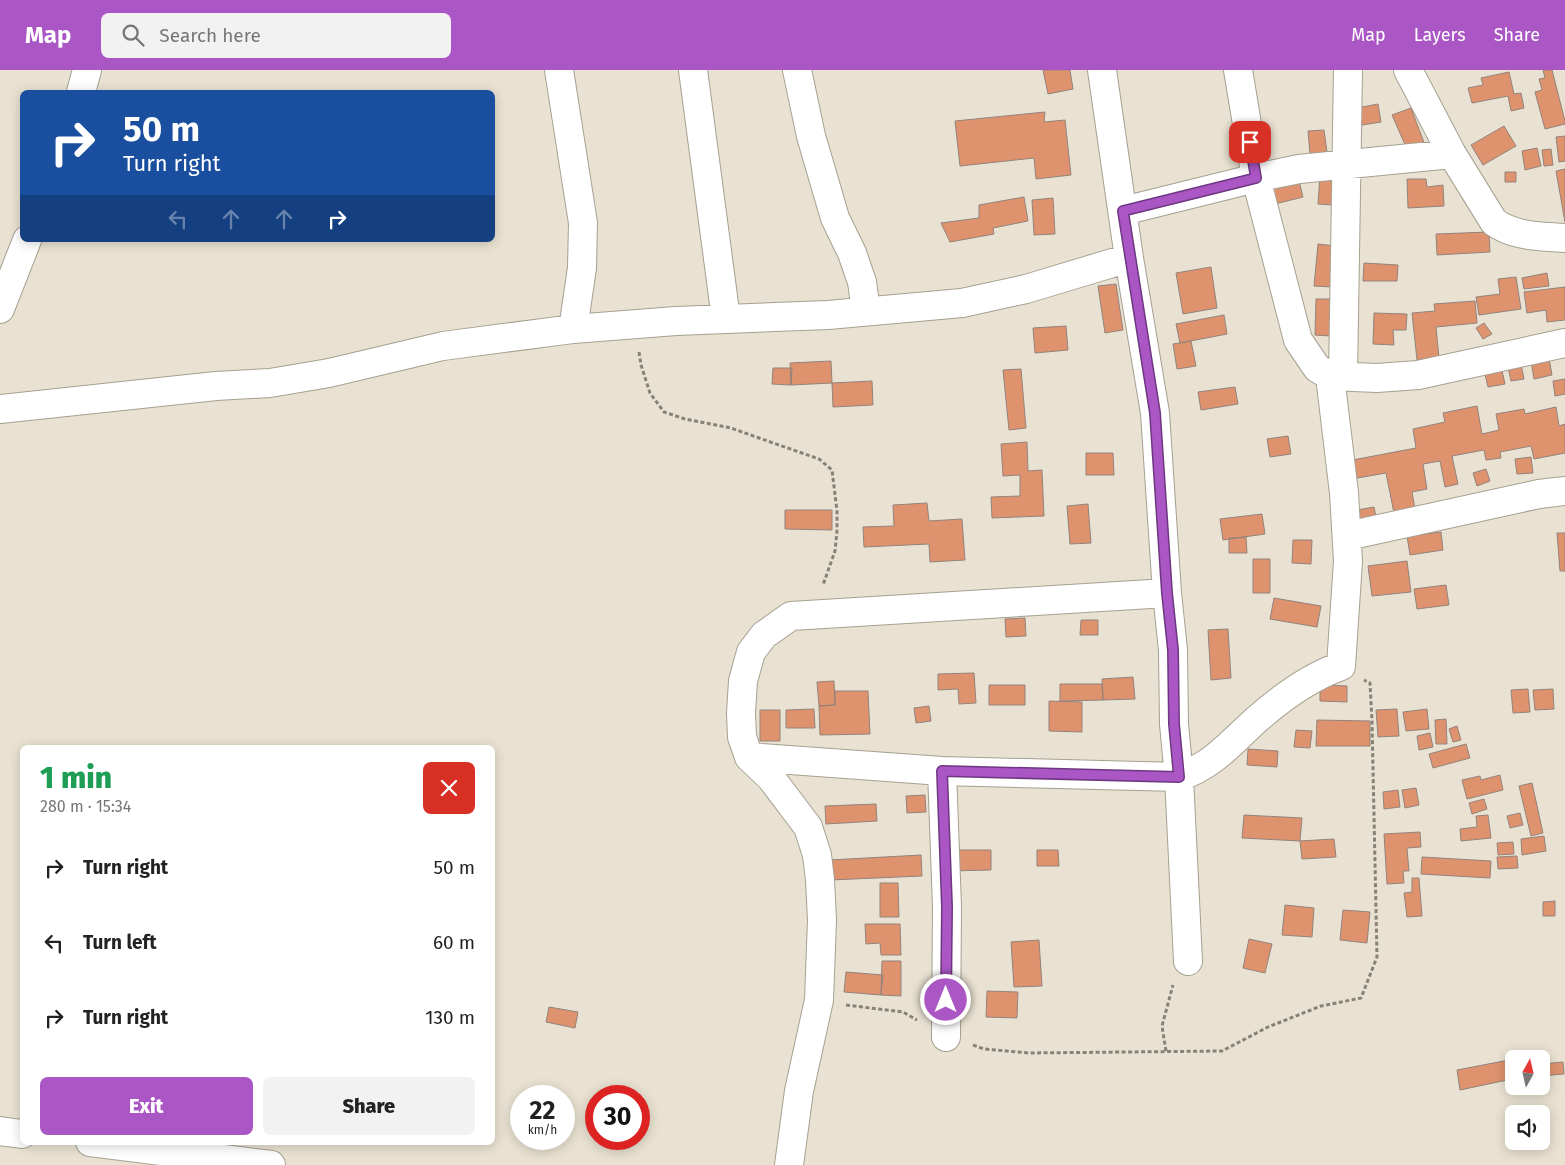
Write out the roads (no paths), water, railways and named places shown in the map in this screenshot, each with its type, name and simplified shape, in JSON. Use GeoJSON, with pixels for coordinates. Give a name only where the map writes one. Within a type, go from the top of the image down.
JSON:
{"type":"FeatureCollection","features":[{"type":"Feature","properties":{"kind":"street"},"geometry":{"type":"LineString","coordinates":[[81,90],[86,70]]}},
{"type":"Feature","properties":{"kind":"street"},"geometry":{"type":"LineString","coordinates":[[559,70],[583,223],[582,268],[573,329]]}},
{"type":"Feature","properties":{"kind":"street"},"geometry":{"type":"LineString","coordinates":[[693,70],[726,319]]}},
{"type":"Feature","properties":{"kind":"street"},"geometry":{"type":"LineString","coordinates":[[797,70],[811,136],[835,218],[852,254],[862,282],[866,311]]}},
{"type":"Feature","properties":{"kind":"street"},"geometry":{"type":"LineString","coordinates":[[1102,70],[1129,258],[1155,413],[1167,593],[1173,650],[1174,724],[1179,777],[1188,961]]}},
{"type":"Feature","properties":{"kind":"street"},"geometry":{"type":"LineString","coordinates":[[1238,70],[1256,178],[1298,340],[1316,368],[1337,376],[1377,378],[1418,375],[1565,343]]}},
{"type":"Feature","properties":{"kind":"street"},"geometry":{"type":"LineString","coordinates":[[749,757],[942,771],[1179,777],[1197,771],[1213,759],[1280,700],[1326,672],[1341,666],[1348,561],[1337,376],[1347,165],[1348,70]]}},
{"type":"Feature","properties":{"kind":"street"},"geometry":{"type":"LineString","coordinates":[[1408,70],[1452,154],[1494,222],[1506,230],[1523,234],[1565,238]]}},
{"type":"Feature","properties":{"kind":"street"},"geometry":{"type":"LineString","coordinates":[[1123,211],[1299,169],[1452,154]]}},
{"type":"Feature","properties":{"kind":"street"},"geometry":{"type":"LineString","coordinates":[[0,309],[25,242]]}},
{"type":"Feature","properties":{"kind":"street"},"geometry":{"type":"LineString","coordinates":[[0,409],[216,386],[270,383],[329,373],[444,346],[573,329],[726,319],[828,315],[962,303],[1026,289],[1129,258]]}},
{"type":"Feature","properties":{"kind":"street"},"geometry":{"type":"LineString","coordinates":[[1346,536],[1538,494],[1565,491]]}},
{"type":"Feature","properties":{"kind":"street"},"geometry":{"type":"LineString","coordinates":[[789,1165],[799,1091],[819,1000],[822,920],[817,855],[808,827],[770,778],[749,757],[742,737],[741,713],[744,681],[751,652],[764,635],[791,616],[1167,593]]}},
{"type":"Feature","properties":{"kind":"street"},"geometry":{"type":"LineString","coordinates":[[942,771],[947,907],[946,1037]]}},
{"type":"Feature","properties":{"kind":"street"},"geometry":{"type":"LineString","coordinates":[[0,1131],[20,1134]]}},
{"type":"Feature","properties":{"kind":"street"},"geometry":{"type":"LineString","coordinates":[[114,1145],[271,1165]]}}]}
